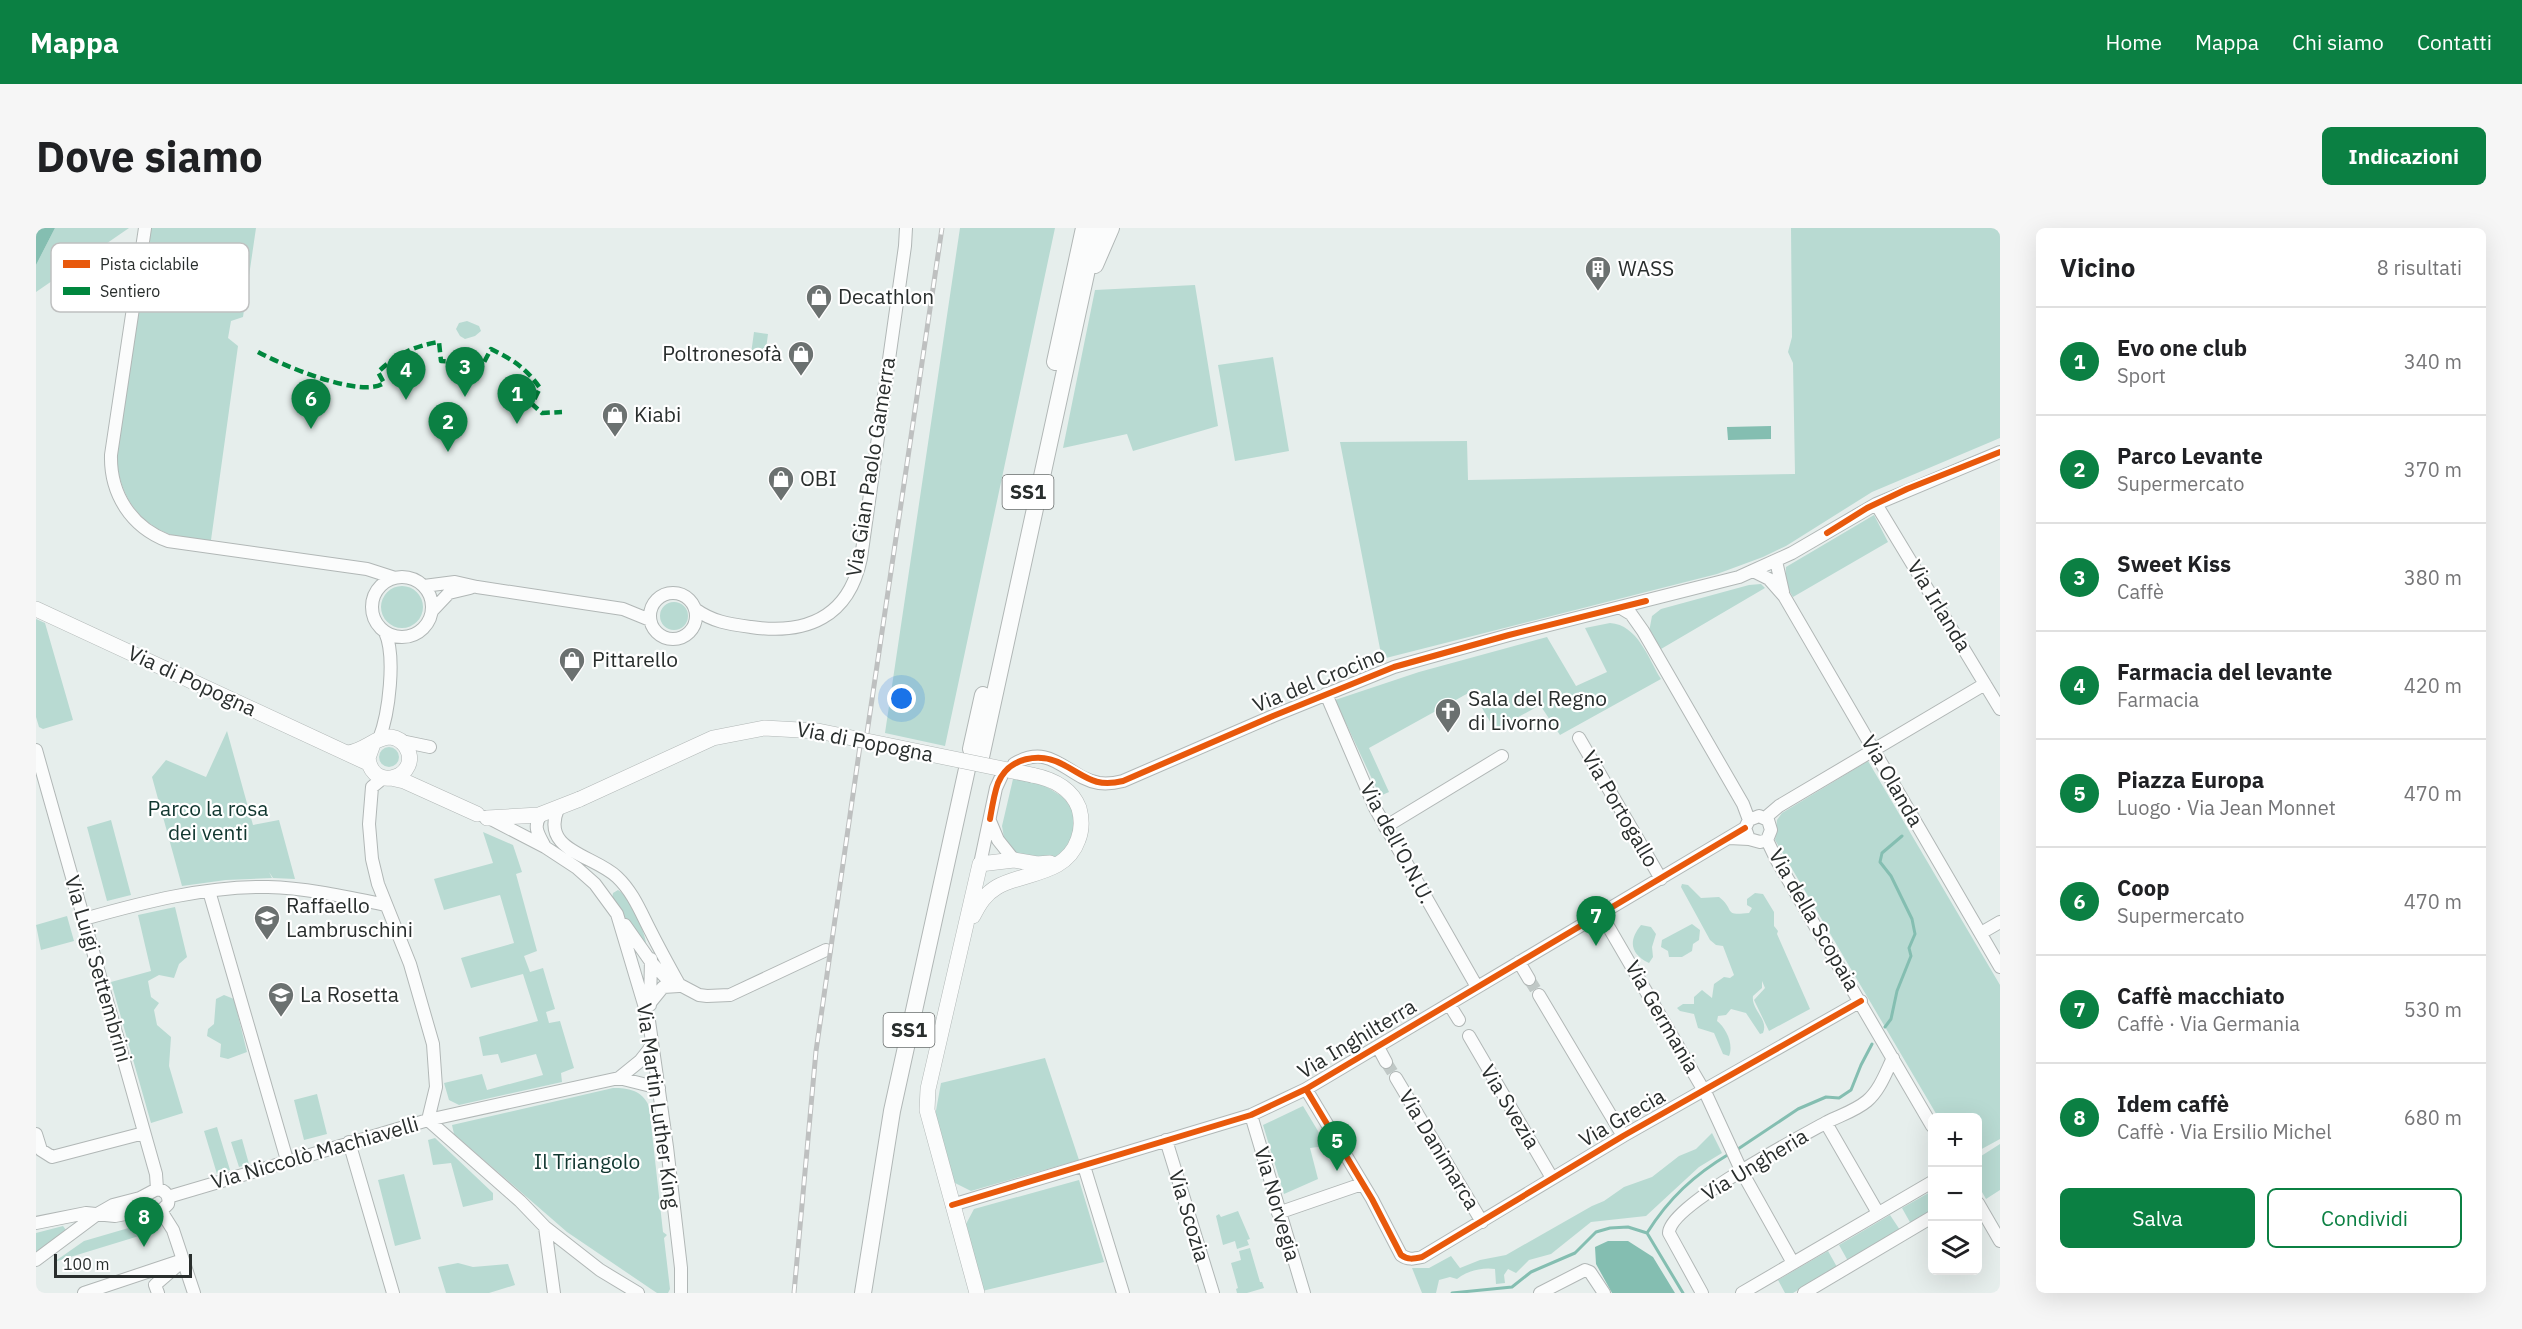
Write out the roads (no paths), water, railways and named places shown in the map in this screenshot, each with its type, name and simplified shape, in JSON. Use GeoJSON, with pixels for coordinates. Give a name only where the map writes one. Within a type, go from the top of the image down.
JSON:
{"type":"FeatureCollection","features":[{"type":"Feature","properties":{"kind":"highway","name":"SS1"},"geometry":{"type":"LineString","coordinates":[[874,1293],[902,1115],[1084,228]]}},
{"type":"Feature","properties":{"kind":"highway","name":"SS1"},"geometry":{"type":"LineString","coordinates":[[863,1293],[894,1101],[1096,228]]}},
{"type":"Feature","properties":{"kind":"highway"},"geometry":{"type":"LineString","coordinates":[[1082,293],[1111,228]]}},
{"type":"Feature","properties":{"kind":"main road","name":"Via di Popogna"},"geometry":{"type":"LineString","coordinates":[[36,609],[368,763]]}},
{"type":"Feature","properties":{"kind":"main road","name":"Via di Popogna"},"geometry":{"type":"LineString","coordinates":[[387,778],[423,789],[482,816],[525,817],[542,815],[558,809],[713,738],[764,728],[818,731],[1032,775],[1057,783],[1070,792],[1082,820],[1076,846],[1065,860]]}},
{"type":"Feature","properties":{"kind":"main road"},"geometry":{"type":"LineString","coordinates":[[348,753],[361,751],[376,741],[399,740],[408,750],[408,763],[398,776],[387,778],[374,773],[368,763],[368,753],[376,741]]}},
{"type":"Feature","properties":{"kind":"main road","name":"Via di Popogna"},"geometry":{"type":"LineString","coordinates":[[408,763],[423,789]]}},
{"type":"Feature","properties":{"kind":"main road"},"geometry":{"type":"LineString","coordinates":[[980,864],[1014,860],[1037,864],[1065,860]]}},
{"type":"Feature","properties":{"kind":"main road"},"geometry":{"type":"LineString","coordinates":[[965,932],[982,900],[991,891],[1008,882],[1051,868],[1065,860]]}},
{"type":"Feature","properties":{"kind":"main road"},"geometry":{"type":"LineString","coordinates":[[980,864],[992,874],[1008,882]]}},
{"type":"Feature","properties":{"kind":"main road"},"geometry":{"type":"LineString","coordinates":[[977,1293],[928,1117],[927,1099],[980,864]]}},
{"type":"Feature","properties":{"kind":"street"},"geometry":{"type":"LineString","coordinates":[[143,243],[145,228]]}},
{"type":"Feature","properties":{"kind":"street","name":"Via Gian Paolo Gamerra"},"geometry":{"type":"LineString","coordinates":[[695,609],[720,623],[773,630],[801,627],[828,614],[855,580],[861,558],[904,231]]}},
{"type":"Feature","properties":{"kind":"street"},"geometry":{"type":"LineString","coordinates":[[132,312],[111,455],[112,474],[122,504],[132,517],[146,530],[168,541],[367,569],[395,578],[411,578],[424,586],[431,597],[432,611]]}},
{"type":"Feature","properties":{"kind":"street","name":"Via del Crocino"},"geometry":{"type":"LineString","coordinates":[[1014,764],[1029,758],[1050,759],[1097,783],[1110,784],[1123,781],[1394,667],[1509,635],[1709,586],[1753,571],[1776,561],[1876,504],[2000,452]]}},
{"type":"Feature","properties":{"kind":"street","name":"Via Irlanda"},"geometry":{"type":"LineString","coordinates":[[1876,504],[2000,709]]}},
{"type":"Feature","properties":{"kind":"street","name":"Via Olanda"},"geometry":{"type":"LineString","coordinates":[[1776,561],[1784,596]]}},
{"type":"Feature","properties":{"kind":"street"},"geometry":{"type":"LineString","coordinates":[[351,568],[367,577],[371,582],[374,595],[373,616],[385,632],[390,645],[392,665],[387,703],[376,741]]}},
{"type":"Feature","properties":{"kind":"street","name":"Via Olanda"},"geometry":{"type":"LineString","coordinates":[[1753,571],[1769,579],[1784,596],[2000,967]]}},
{"type":"Feature","properties":{"kind":"street"},"geometry":{"type":"LineString","coordinates":[[374,595],[382,585],[395,578]]}},
{"type":"Feature","properties":{"kind":"street"},"geometry":{"type":"LineString","coordinates":[[424,586],[455,582],[623,609],[650,620]]}},
{"type":"Feature","properties":{"kind":"street"},"geometry":{"type":"LineString","coordinates":[[392,665],[403,642],[426,626],[432,611],[444,596],[452,591],[477,587]]}},
{"type":"Feature","properties":{"kind":"street"},"geometry":{"type":"LineString","coordinates":[[623,609],[653,603],[663,595],[677,593],[688,599],[695,609],[696,621],[690,632],[678,639],[666,639],[654,630],[650,620],[653,603]]}},
{"type":"Feature","properties":{"kind":"street"},"geometry":{"type":"LineString","coordinates":[[1643,631],[1646,601]]}},
{"type":"Feature","properties":{"kind":"street"},"geometry":{"type":"LineString","coordinates":[[1621,608],[1631,614],[1643,631]]}},
{"type":"Feature","properties":{"kind":"street","name":"Via Gian Paolo Gamerra"},"geometry":{"type":"LineString","coordinates":[[690,632],[720,623]]}},
{"type":"Feature","properties":{"kind":"street","name":"Via della Scopaia"},"geometry":{"type":"LineString","coordinates":[[1643,631],[1928,1119]]}},
{"type":"Feature","properties":{"kind":"street"},"geometry":{"type":"LineString","coordinates":[[385,632],[398,638],[412,636]]}},
{"type":"Feature","properties":{"kind":"street","name":"Via Inghilterra"},"geometry":{"type":"LineString","coordinates":[[952,1204],[1251,1115],[1306,1089],[1730,838],[1758,828],[1783,805],[1985,684]]}},
{"type":"Feature","properties":{"kind":"street","name":"Via dell'O.N.U."},"geometry":{"type":"LineString","coordinates":[[1326,694],[1373,804],[1477,987]]}},
{"type":"Feature","properties":{"kind":"street"},"geometry":{"type":"LineString","coordinates":[[387,703],[399,740],[430,747],[418,752],[408,763]]}},
{"type":"Feature","properties":{"kind":"street","name":"Via Portogallo"},"geometry":{"type":"LineString","coordinates":[[1579,738],[1661,879]]}},
{"type":"Feature","properties":{"kind":"street","name":"Via Luigi Settembrini"},"geometry":{"type":"LineString","coordinates":[[36,750],[156,1174],[153,1191]]}},
{"type":"Feature","properties":{"kind":"street"},"geometry":{"type":"LineString","coordinates":[[1385,827],[1502,756]]}},
{"type":"Feature","properties":{"kind":"street"},"geometry":{"type":"LineString","coordinates":[[980,864],[998,784],[1002,776]]}},
{"type":"Feature","properties":{"kind":"street","name":"Via Niccolò Machiavelli"},"geometry":{"type":"LineString","coordinates":[[168,1197],[428,1120],[436,1087],[433,1044],[407,955],[378,884],[369,840],[372,787],[387,778]]}},
{"type":"Feature","properties":{"kind":"street"},"geometry":{"type":"LineString","coordinates":[[558,809],[552,825],[558,839],[574,851],[599,863],[619,878],[635,900],[680,986]]}},
{"type":"Feature","properties":{"kind":"street"},"geometry":{"type":"LineString","coordinates":[[542,815],[537,821],[536,828],[545,847]]}},
{"type":"Feature","properties":{"kind":"street","name":"Via Martin Luther King"},"geometry":{"type":"LineString","coordinates":[[482,816],[545,847],[586,876],[617,914],[649,1021],[679,1254],[681,1293]]}},
{"type":"Feature","properties":{"kind":"street"},"geometry":{"type":"LineString","coordinates":[[990,819],[998,840],[1014,860]]}},
{"type":"Feature","properties":{"kind":"street"},"geometry":{"type":"LineString","coordinates":[[84,919],[162,899],[237,888],[286,888],[386,905]]}},
{"type":"Feature","properties":{"kind":"street"},"geometry":{"type":"LineString","coordinates":[[209,891],[287,1160]]}},
{"type":"Feature","properties":{"kind":"street"},"geometry":{"type":"LineString","coordinates":[[617,914],[651,963],[665,977],[699,994],[724,996],[826,950]]}},
{"type":"Feature","properties":{"kind":"street","name":"Via Germania"},"geometry":{"type":"LineString","coordinates":[[1601,914],[1704,1090],[1740,1168],[1793,1263]]}},
{"type":"Feature","properties":{"kind":"street"},"geometry":{"type":"LineString","coordinates":[[1980,933],[2000,922]]}},
{"type":"Feature","properties":{"kind":"street"},"geometry":{"type":"LineString","coordinates":[[649,1021],[651,933]]}},
{"type":"Feature","properties":{"kind":"street"},"geometry":{"type":"LineString","coordinates":[[1519,962],[1529,979]]}},
{"type":"Feature","properties":{"kind":"street"},"geometry":{"type":"LineString","coordinates":[[650,1003],[663,987],[680,986]]}},
{"type":"Feature","properties":{"kind":"street"},"geometry":{"type":"LineString","coordinates":[[1539,995],[1623,1136]]}},
{"type":"Feature","properties":{"kind":"street","name":"Via Grecia"},"geometry":{"type":"LineString","coordinates":[[1362,1184],[1401,1254],[1407,1259],[1422,1257],[1623,1136],[1861,1001]]}},
{"type":"Feature","properties":{"kind":"street"},"geometry":{"type":"LineString","coordinates":[[1449,1004],[1459,1020]]}},
{"type":"Feature","properties":{"kind":"street","name":"Via Svezia"},"geometry":{"type":"LineString","coordinates":[[1468,1036],[1552,1178]]}},
{"type":"Feature","properties":{"kind":"street"},"geometry":{"type":"LineString","coordinates":[[619,1078],[640,1061],[651,1047]]}},
{"type":"Feature","properties":{"kind":"street"},"geometry":{"type":"LineString","coordinates":[[1378,1047],[1386,1062]]}},
{"type":"Feature","properties":{"kind":"street","name":"Via Ungheria"},"geometry":{"type":"LineString","coordinates":[[1702,1293],[1671,1238],[1669,1228],[1698,1198],[1740,1168],[1850,1113],[1870,1098],[1878,1088],[1893,1058]]}},
{"type":"Feature","properties":{"kind":"street"},"geometry":{"type":"LineString","coordinates":[[428,1120],[619,1078],[659,1088]]}},
{"type":"Feature","properties":{"kind":"street","name":"Via Danimarca"},"geometry":{"type":"LineString","coordinates":[[1396,1078],[1482,1222]]}},
{"type":"Feature","properties":{"kind":"street"},"geometry":{"type":"LineString","coordinates":[[1278,1213],[1362,1184],[1306,1089]]}},
{"type":"Feature","properties":{"kind":"street","name":"Via Norvegia"},"geometry":{"type":"LineString","coordinates":[[1251,1115],[1278,1213],[1304,1293]]}},
{"type":"Feature","properties":{"kind":"street"},"geometry":{"type":"LineString","coordinates":[[428,1120],[545,1227],[574,1250],[638,1293]]}},
{"type":"Feature","properties":{"kind":"street"},"geometry":{"type":"LineString","coordinates":[[1826,1123],[1878,1213]]}},
{"type":"Feature","properties":{"kind":"street"},"geometry":{"type":"LineString","coordinates":[[36,1134],[41,1150],[52,1156],[144,1133]]}},
{"type":"Feature","properties":{"kind":"street","name":"Via Scozia"},"geometry":{"type":"LineString","coordinates":[[1166,1140],[1213,1293]]}},
{"type":"Feature","properties":{"kind":"street"},"geometry":{"type":"LineString","coordinates":[[349,1142],[393,1293]]}},
{"type":"Feature","properties":{"kind":"street"},"geometry":{"type":"LineString","coordinates":[[1084,1166],[1123,1293]]}},
{"type":"Feature","properties":{"kind":"street"},"geometry":{"type":"LineString","coordinates":[[1742,1293],[1928,1184]]}},
{"type":"Feature","properties":{"kind":"street"},"geometry":{"type":"LineString","coordinates":[[153,1191],[147,1200],[173,1230],[194,1293]]}},
{"type":"Feature","properties":{"kind":"street"},"geometry":{"type":"LineString","coordinates":[[36,1223],[65,1216],[99,1213],[115,1216],[156,1210],[168,1204],[168,1197],[164,1191],[153,1191],[140,1198],[113,1205],[99,1213],[36,1260]]}},
{"type":"Feature","properties":{"kind":"street"},"geometry":{"type":"LineString","coordinates":[[527,1209],[549,1262]]}},
{"type":"Feature","properties":{"kind":"street"},"geometry":{"type":"LineString","coordinates":[[1982,1211],[2000,1241]]}},
{"type":"Feature","properties":{"kind":"street"},"geometry":{"type":"LineString","coordinates":[[1803,1293],[1928,1219]]}},
{"type":"Feature","properties":{"kind":"street"},"geometry":{"type":"LineString","coordinates":[[545,1227],[554,1293]]}},
{"type":"Feature","properties":{"kind":"street"},"geometry":{"type":"LineString","coordinates":[[549,1262],[559,1252],[574,1250]]}},
{"type":"Feature","properties":{"kind":"street"},"geometry":{"type":"LineString","coordinates":[[84,1293],[183,1260]]}},
{"type":"Feature","properties":{"kind":"street"},"geometry":{"type":"LineString","coordinates":[[158,1293],[155,1285],[183,1260]]}},
{"type":"Feature","properties":{"kind":"street"},"geometry":{"type":"LineString","coordinates":[[1540,1293],[1586,1270],[1590,1272],[1604,1293]]}},
{"type":"Feature","properties":{"kind":"waterway"},"geometry":{"type":"LineString","coordinates":[[1885,1027],[1891,1019],[1897,991],[1911,956],[1909,948],[1915,934],[1912,919],[1891,876],[1880,862],[1882,853],[1902,836]]}},
{"type":"Feature","properties":{"kind":"waterway"},"geometry":{"type":"LineString","coordinates":[[1735,1151],[1798,1109],[1826,1097],[1839,1098],[1851,1090],[1872,1044]]}},
{"type":"Feature","properties":{"kind":"waterway"},"geometry":{"type":"LineString","coordinates":[[1647,1233],[1683,1188],[1729,1154]]}},
{"type":"Feature","properties":{"kind":"waterway"},"geometry":{"type":"LineString","coordinates":[[1452,1293],[1512,1287],[1531,1272],[1575,1253],[1596,1232],[1628,1227],[1647,1233],[1683,1293]]}},
{"type":"Feature","properties":{"kind":"tunnel"},"geometry":{"type":"LineString","coordinates":[[1529,979],[1539,995]]}},
{"type":"Feature","properties":{"kind":"tunnel"},"geometry":{"type":"LineString","coordinates":[[1386,1062],[1396,1078]]}},
{"type":"Feature","properties":{"kind":"railway"},"geometry":{"type":"LineString","coordinates":[[867,733],[942,228]]}},
{"type":"Feature","properties":{"kind":"railway"},"geometry":{"type":"LineString","coordinates":[[794,1293],[816,1051],[860,746]]}},
{"type":"Feature","properties":{"kind":"place","name":"WASS"},"geometry":{"type":"Point","coordinates":[1598,292]}},
{"type":"Feature","properties":{"kind":"place","name":"Decathlon"},"geometry":{"type":"Point","coordinates":[819,320]}},
{"type":"Feature","properties":{"kind":"place","name":"Poltronesofà"},"geometry":{"type":"Point","coordinates":[801,377]}},
{"type":"Feature","properties":{"kind":"place","name":"Sweet Kiss"},"geometry":{"type":"Point","coordinates":[465,397]}},
{"type":"Feature","properties":{"kind":"place","name":"Farmacia del levante"},"geometry":{"type":"Point","coordinates":[406,400]}},
{"type":"Feature","properties":{"kind":"place","name":"Evo one club"},"geometry":{"type":"Point","coordinates":[517,424]}},
{"type":"Feature","properties":{"kind":"place","name":"Coop"},"geometry":{"type":"Point","coordinates":[311,429]}},
{"type":"Feature","properties":{"kind":"place","name":"Kiabi"},"geometry":{"type":"Point","coordinates":[615,438]}},
{"type":"Feature","properties":{"kind":"place","name":"Parco Levante"},"geometry":{"type":"Point","coordinates":[448,452]}},
{"type":"Feature","properties":{"kind":"place","name":"OBI"},"geometry":{"type":"Point","coordinates":[781,502]}},
{"type":"Feature","properties":{"kind":"place","name":"Pittarello"},"geometry":{"type":"Point","coordinates":[572,683]}},
{"type":"Feature","properties":{"kind":"place","name":"Sala del Regno di Livorno"},"geometry":{"type":"Point","coordinates":[1448,734]}},
{"type":"Feature","properties":{"kind":"place","name":"Raffaello Lambruschini"},"geometry":{"type":"Point","coordinates":[267,941]}},
{"type":"Feature","properties":{"kind":"place","name":"Caffè macchiato"},"geometry":{"type":"Point","coordinates":[1596,946]}},
{"type":"Feature","properties":{"kind":"place","name":"La Rosetta"},"geometry":{"type":"Point","coordinates":[281,1018]}},
{"type":"Feature","properties":{"kind":"place","name":"Piazza Europa"},"geometry":{"type":"Point","coordinates":[1337,1171]}},
{"type":"Feature","properties":{"kind":"place","name":"Idem caffè"},"geometry":{"type":"Point","coordinates":[144,1247]}},
{"type":"Feature","properties":{"kind":"park label","name":"Parco la rosa dei venti"},"geometry":{"type":"Point","coordinates":[208,821]}},
{"type":"Feature","properties":{"kind":"park label","name":"Il Triangolo"},"geometry":{"type":"Point","coordinates":[587,1162]}}]}
